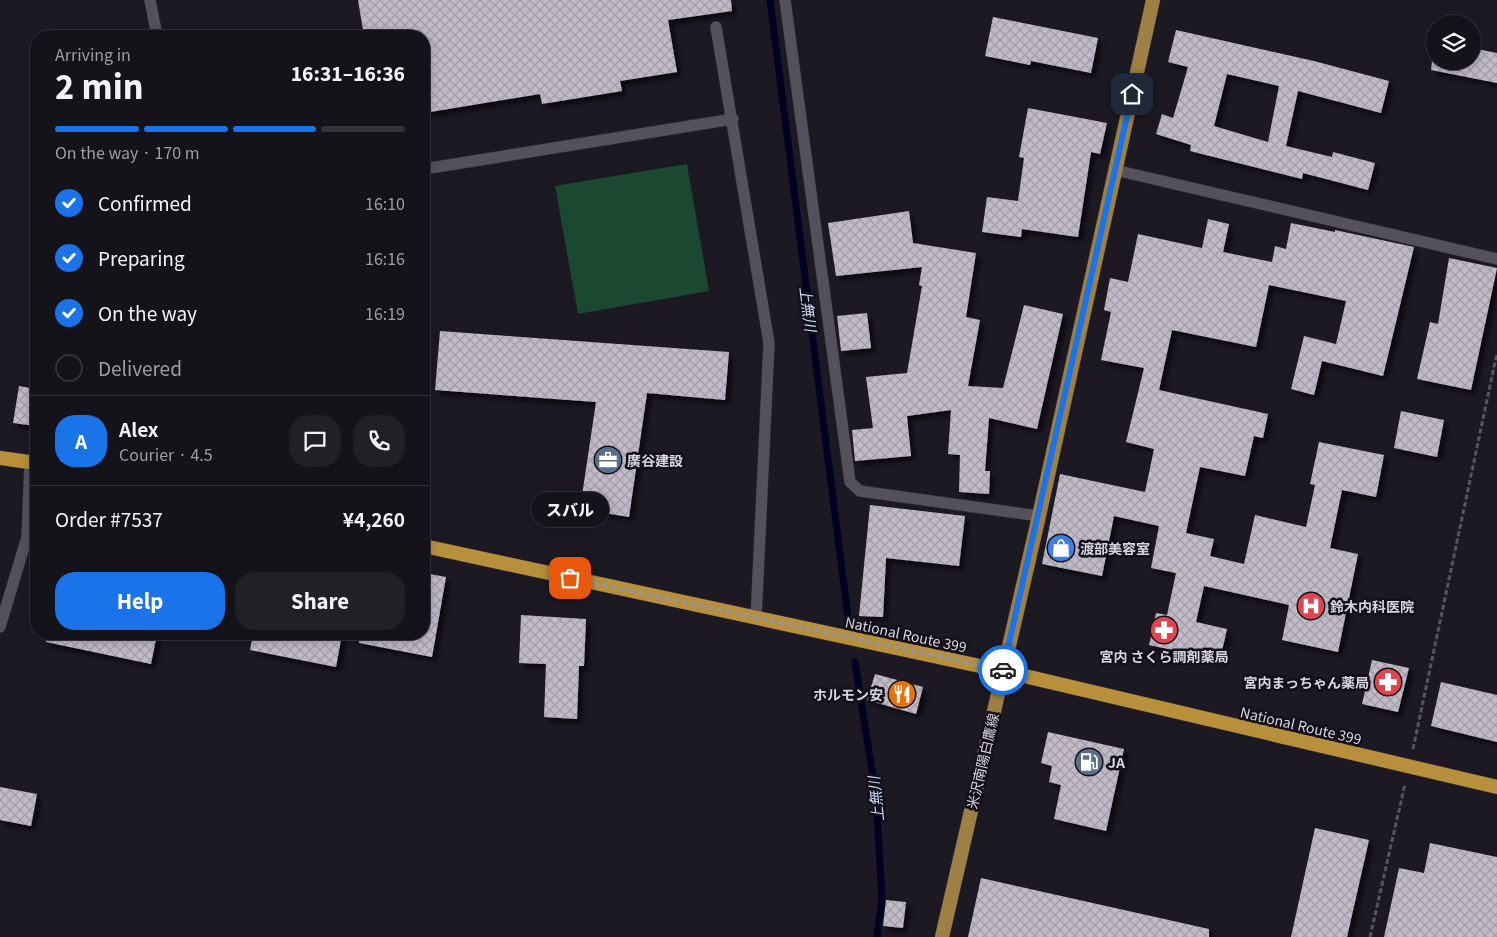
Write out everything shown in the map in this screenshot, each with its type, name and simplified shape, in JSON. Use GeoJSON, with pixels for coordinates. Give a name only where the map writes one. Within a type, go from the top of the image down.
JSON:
{"type":"FeatureCollection","features":[{"type":"Feature","properties":{"kind":"highway"},"geometry":{"type":"LineString","coordinates":[[0,458],[30,462]]}},
{"type":"Feature","properties":{"kind":"highway","name":"National Route 399"},"geometry":{"type":"LineString","coordinates":[[430,547],[1003,671],[1497,787]]}},
{"type":"Feature","properties":{"kind":"main road","name":"米沢南陽白鷹線"},"geometry":{"type":"LineString","coordinates":[[942,937],[1039,516],[1152,0]]}},
{"type":"Feature","properties":{"kind":"lane"},"geometry":{"type":"LineString","coordinates":[[150,0],[156,30]]}},
{"type":"Feature","properties":{"kind":"lane"},"geometry":{"type":"LineString","coordinates":[[785,0],[850,482],[860,491],[1039,516]]}},
{"type":"Feature","properties":{"kind":"lane"},"geometry":{"type":"LineString","coordinates":[[716,27],[770,343],[756,619]]}},
{"type":"Feature","properties":{"kind":"lane"},"geometry":{"type":"LineString","coordinates":[[430,168],[733,119]]}},
{"type":"Feature","properties":{"kind":"lane"},"geometry":{"type":"LineString","coordinates":[[1115,170],[1497,259]]}},
{"type":"Feature","properties":{"kind":"lane"},"geometry":{"type":"LineString","coordinates":[[0,627],[27,537],[30,500]]}},
{"type":"Feature","properties":{"kind":"path"},"geometry":{"type":"LineString","coordinates":[[1370,937],[1409,767],[1497,353]]}},
{"type":"Feature","properties":{"kind":"green space"},"geometry":{"type":"Polygon","coordinates":[[[687,164],[709,291],[578,314],[555,186],[687,164]]]}},
{"type":"Feature","properties":{"kind":"building"},"geometry":{"type":"Polygon","coordinates":[[[358,0],[731,0],[732,11],[668,20],[677,72],[620,81],[622,91],[542,104],[540,94],[430,112],[430,30],[363,30],[358,0]]]}},
{"type":"Feature","properties":{"kind":"building"},"geometry":{"type":"Polygon","coordinates":[[[993,17],[1098,38],[1091,73],[1031,61],[1030,65],[985,56],[993,17]]]}},
{"type":"Feature","properties":{"kind":"building"},"geometry":{"type":"Polygon","coordinates":[[[1176,30],[1314,61],[1389,81],[1381,113],[1298,91],[1286,146],[1332,157],[1333,152],[1375,163],[1368,190],[1303,173],[1302,179],[1190,151],[1191,145],[1156,134],[1162,114],[1173,118],[1188,67],[1168,62],[1176,30]],[[1227,74],[1214,126],[1268,142],[1279,86],[1227,74]]]}},
{"type":"Feature","properties":{"kind":"building"},"geometry":{"type":"Polygon","coordinates":[[[1481,50],[1497,53],[1497,83],[1431,70],[1481,70],[1481,50]]]}},
{"type":"Feature","properties":{"kind":"building"},"geometry":{"type":"Polygon","coordinates":[[[1028,108],[1107,123],[1100,154],[1091,152],[1078,237],[1022,229],[1021,237],[982,232],[987,197],[1018,201],[1024,158],[1019,157],[1028,108]]]}},
{"type":"Feature","properties":{"kind":"building"},"geometry":{"type":"Polygon","coordinates":[[[909,211],[913,243],[976,253],[966,317],[980,320],[968,386],[1003,388],[1024,305],[1063,314],[1037,429],[989,418],[985,471],[990,471],[989,494],[959,492],[960,455],[948,454],[951,410],[907,416],[911,456],[855,461],[852,430],[873,428],[866,377],[907,373],[922,286],[919,285],[922,267],[836,276],[828,223],[909,211]]]}},
{"type":"Feature","properties":{"kind":"building"},"geometry":{"type":"Polygon","coordinates":[[[1208,219],[1229,224],[1223,252],[1272,262],[1275,246],[1286,249],[1291,223],[1335,232],[1335,230],[1414,247],[1383,376],[1322,361],[1314,395],[1291,389],[1304,336],[1336,344],[1346,301],[1269,285],[1256,347],[1172,330],[1159,390],[1268,414],[1263,438],[1254,436],[1245,476],[1200,467],[1186,533],[1214,539],[1210,556],[1244,564],[1255,515],[1306,527],[1315,485],[1310,484],[1319,442],[1384,455],[1376,497],[1342,490],[1330,548],[1358,554],[1338,652],[1282,640],[1289,605],[1204,586],[1196,622],[1227,629],[1220,660],[1149,645],[1156,613],[1167,615],[1176,573],[1151,568],[1159,526],[1114,516],[1102,576],[1042,564],[1060,474],[1145,492],[1154,449],[1126,442],[1144,368],[1101,360],[1111,312],[1104,310],[1110,278],[1128,282],[1138,234],[1202,248],[1208,219]]]}},
{"type":"Feature","properties":{"kind":"building"},"geometry":{"type":"Polygon","coordinates":[[[1449,258],[1497,268],[1471,390],[1417,379],[1430,322],[1438,324],[1449,258]]]}},
{"type":"Feature","properties":{"kind":"building"},"geometry":{"type":"Polygon","coordinates":[[[867,313],[871,348],[841,351],[837,316],[867,313]]]}},
{"type":"Feature","properties":{"kind":"building"},"geometry":{"type":"Polygon","coordinates":[[[440,331],[729,352],[725,400],[647,393],[629,517],[580,509],[596,402],[435,390],[440,331]]]}},
{"type":"Feature","properties":{"kind":"building"},"geometry":{"type":"Polygon","coordinates":[[[19,386],[30,388],[30,425],[13,423],[19,386]]]}},
{"type":"Feature","properties":{"kind":"building"},"geometry":{"type":"Polygon","coordinates":[[[1401,411],[1444,420],[1437,457],[1394,448],[1401,411]]]}},
{"type":"Feature","properties":{"kind":"building"},"geometry":{"type":"Polygon","coordinates":[[[870,505],[965,516],[959,566],[886,558],[883,617],[859,616],[870,505]]]}},
{"type":"Feature","properties":{"kind":"building"},"geometry":{"type":"Polygon","coordinates":[[[430,574],[446,577],[432,657],[359,643],[359,640],[430,640],[430,574]]]}},
{"type":"Feature","properties":{"kind":"building"},"geometry":{"type":"Polygon","coordinates":[[[521,615],[586,619],[584,666],[579,666],[577,719],[544,717],[546,664],[519,663],[521,615]]]}},
{"type":"Feature","properties":{"kind":"building"},"geometry":{"type":"Polygon","coordinates":[[[46,640],[156,640],[151,664],[46,642],[46,640]]]}},
{"type":"Feature","properties":{"kind":"building"},"geometry":{"type":"Polygon","coordinates":[[[252,640],[341,640],[336,667],[250,650],[252,640]]]}},
{"type":"Feature","properties":{"kind":"building"},"geometry":{"type":"Polygon","coordinates":[[[1372,660],[1409,668],[1398,712],[1362,704],[1372,660]]]}},
{"type":"Feature","properties":{"kind":"building"},"geometry":{"type":"Polygon","coordinates":[[[875,674],[923,687],[916,714],[867,700],[875,674]]]}},
{"type":"Feature","properties":{"kind":"building"},"geometry":{"type":"Polygon","coordinates":[[[1441,682],[1497,695],[1497,742],[1431,726],[1441,682]]]}},
{"type":"Feature","properties":{"kind":"building"},"geometry":{"type":"Polygon","coordinates":[[[1048,732],[1124,749],[1106,831],[1054,819],[1061,785],[1049,782],[1052,766],[1041,763],[1048,732]]]}},
{"type":"Feature","properties":{"kind":"building"},"geometry":{"type":"Polygon","coordinates":[[[0,787],[37,794],[31,826],[0,820],[0,787]]]}},
{"type":"Feature","properties":{"kind":"building"},"geometry":{"type":"Polygon","coordinates":[[[1315,828],[1369,840],[1347,937],[1291,937],[1315,828]]]}},
{"type":"Feature","properties":{"kind":"building"},"geometry":{"type":"Polygon","coordinates":[[[1430,843],[1497,857],[1497,937],[1384,937],[1399,868],[1424,873],[1430,843]]]}},
{"type":"Feature","properties":{"kind":"building"},"geometry":{"type":"Polygon","coordinates":[[[981,878],[1209,929],[1209,937],[968,937],[981,878]]]}},
{"type":"Feature","properties":{"kind":"building"},"geometry":{"type":"Polygon","coordinates":[[[886,900],[906,902],[903,928],[883,926],[886,900]]]}},
{"type":"Feature","properties":{"kind":"waterway","name":"上無川"},"geometry":{"type":"LineString","coordinates":[[770,0],[848,617]]}},
{"type":"Feature","properties":{"kind":"waterway","name":"上無川"},"geometry":{"type":"LineString","coordinates":[[855,662],[876,796],[882,898],[877,937]]}},
{"type":"Feature","properties":{"kind":"way so far"},"geometry":{"type":"LineString","coordinates":[[570,578],[1003,670]]}},
{"type":"Feature","properties":{"kind":"place","name":"廣谷建設"},"geometry":{"type":"Point","coordinates":[608,460]}},
{"type":"Feature","properties":{"kind":"place","name":"渡部美容室"},"geometry":{"type":"Point","coordinates":[1061,548]}},
{"type":"Feature","properties":{"kind":"place","name":"スバル"},"geometry":{"type":"Point","coordinates":[570,578]}},
{"type":"Feature","properties":{"kind":"place","name":"鈴木内科医院"},"geometry":{"type":"Point","coordinates":[1311,606]}},
{"type":"Feature","properties":{"kind":"place","name":"宮内 さくら調剤薬局"},"geometry":{"type":"Point","coordinates":[1164,630]}},
{"type":"Feature","properties":{"kind":"place","name":"宮内まっちゃん薬局"},"geometry":{"type":"Point","coordinates":[1388,682]}},
{"type":"Feature","properties":{"kind":"place","name":"ホルモン安"},"geometry":{"type":"Point","coordinates":[902,694]}},
{"type":"Feature","properties":{"kind":"place","name":"JA"},"geometry":{"type":"Point","coordinates":[1089,762]}},
{"type":"Feature","properties":{"kind":"route"},"geometry":{"type":"LineString","coordinates":[[1003,670],[1132,94]]}}]}
